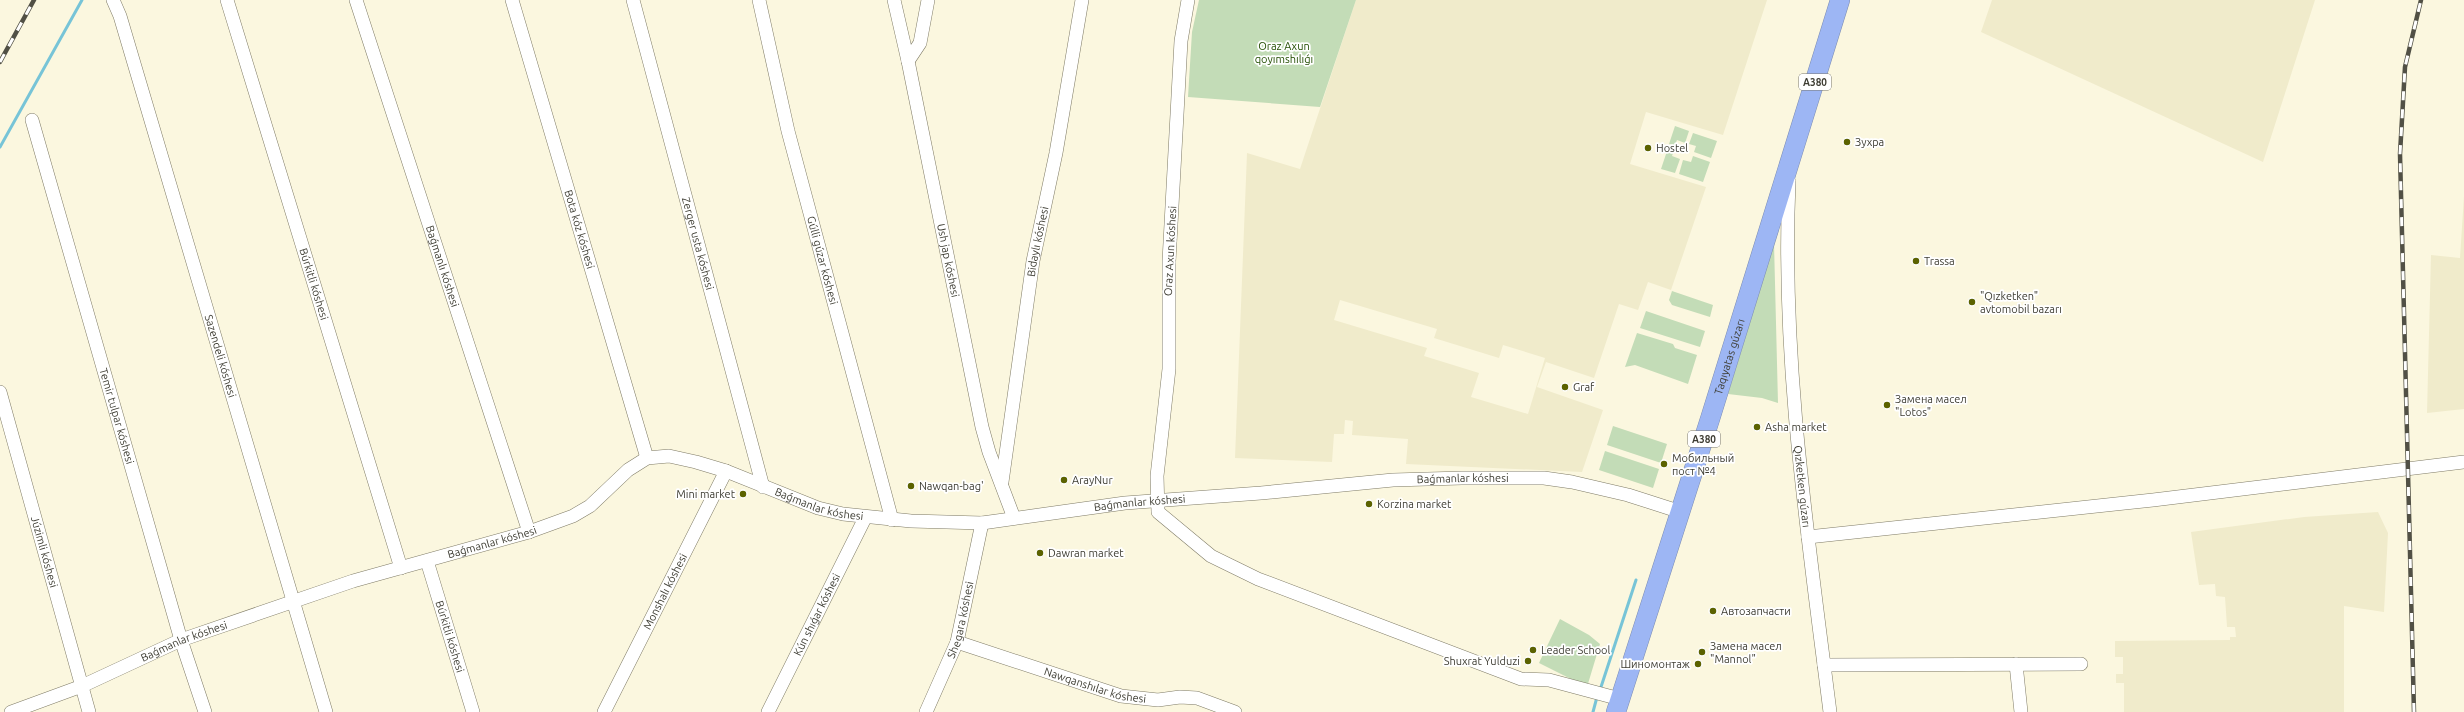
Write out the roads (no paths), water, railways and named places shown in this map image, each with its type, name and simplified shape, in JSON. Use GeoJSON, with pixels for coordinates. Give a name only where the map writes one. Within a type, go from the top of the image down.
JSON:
{"type":"FeatureCollection","features":[{"type":"Feature","properties":{"kind":"highway","name":"Taqıyatas gúzarı"},"geometry":{"type":"LineString","coordinates":[[1618,706],[1681,512],[1840,0]]}},
{"type":"Feature","properties":{"kind":"street","name":"Sazendeli kóshesi"},"geometry":{"type":"LineString","coordinates":[[113,0],[122,23],[326,712]]}},
{"type":"Feature","properties":{"kind":"street","name":"Búrkitli kóshesi"},"geometry":{"type":"LineString","coordinates":[[227,0],[401,568]]}},
{"type":"Feature","properties":{"kind":"street","name":"Baǵmanlı kóshesi"},"geometry":{"type":"LineString","coordinates":[[356,0],[529,532]]}},
{"type":"Feature","properties":{"kind":"street","name":"Bota kóz kóshesi"},"geometry":{"type":"LineString","coordinates":[[512,0],[647,458]]}},
{"type":"Feature","properties":{"kind":"street","name":"Zerger usta kóshesi"},"geometry":{"type":"LineString","coordinates":[[633,0],[763,487]]}},
{"type":"Feature","properties":{"kind":"street","name":"Gúlli gúzar kóshesi"},"geometry":{"type":"LineString","coordinates":[[758,0],[788,131],[892,520]]}},
{"type":"Feature","properties":{"kind":"street","name":"Ush jap kóshesi"},"geometry":{"type":"LineString","coordinates":[[894,0],[908,61],[982,427],[988,452],[1014,518]]}},
{"type":"Feature","properties":{"kind":"street"},"geometry":{"type":"LineString","coordinates":[[908,61],[920,43],[928,0]]}},
{"type":"Feature","properties":{"kind":"street","name":"Bidaylı kóshesi"},"geometry":{"type":"LineString","coordinates":[[1001,484],[1033,260],[1056,153],[1082,0]]}},
{"type":"Feature","properties":{"kind":"street","name":"Oraz Axun kóshesi"},"geometry":{"type":"LineString","coordinates":[[1158,501],[1157,476],[1169,369],[1169,261],[1181,49],[1188,0]]}},
{"type":"Feature","properties":{"kind":"street","name":"Temir tulpar kóshesi"},"geometry":{"type":"LineString","coordinates":[[32,120],[181,640],[205,712]]}},
{"type":"Feature","properties":{"kind":"street","name":"Qızketken gúzarı"},"geometry":{"type":"LineString","coordinates":[[1790,165],[1787,225],[1789,334],[1808,537],[1830,712]]}},
{"type":"Feature","properties":{"kind":"street","name":"Júzimli kóshesi"},"geometry":{"type":"LineString","coordinates":[[0,392],[89,712]]}},
{"type":"Feature","properties":{"kind":"street","name":"Baǵmanlar kóshesi"},"geometry":{"type":"LineString","coordinates":[[12,712],[82,686],[181,640],[353,581],[529,532],[573,516],[590,506],[628,470],[647,458],[669,456],[726,471],[818,508],[865,518],[892,520],[982,523],[1090,506],[1393,480],[1519,478],[1572,482],[1681,512]]}},
{"type":"Feature","properties":{"kind":"street"},"geometry":{"type":"LineString","coordinates":[[1808,537],[2153,500],[2464,462]]}},
{"type":"Feature","properties":{"kind":"street","name":"Monshalı kóshesi"},"geometry":{"type":"LineString","coordinates":[[604,712],[726,471]]}},
{"type":"Feature","properties":{"kind":"street"},"geometry":{"type":"LineString","coordinates":[[1158,501],[1158,512],[1211,556],[1258,579],[1521,679],[1549,680],[1618,706]]}},
{"type":"Feature","properties":{"kind":"street","name":"Kún shıǵar kóshesi"},"geometry":{"type":"LineString","coordinates":[[768,712],[865,518]]}},
{"type":"Feature","properties":{"kind":"street","name":"Shegara kóshesi"},"geometry":{"type":"LineString","coordinates":[[926,712],[956,642],[982,523]]}},
{"type":"Feature","properties":{"kind":"street","name":"Búrkitli kóshesi"},"geometry":{"type":"LineString","coordinates":[[427,560],[473,712]]}},
{"type":"Feature","properties":{"kind":"street","name":"Nawqanshılar kóshesi"},"geometry":{"type":"LineString","coordinates":[[956,642],[1121,696],[1158,700],[1180,697],[1197,698],[1235,712]]}},
{"type":"Feature","properties":{"kind":"street"},"geometry":{"type":"LineString","coordinates":[[2016,664],[2022,712]]}},
{"type":"Feature","properties":{"kind":"street"},"geometry":{"type":"LineString","coordinates":[[1824,665],[2081,664]]}},
{"type":"Feature","properties":{"kind":"waterway"},"geometry":{"type":"LineString","coordinates":[[0,147],[82,0]]}},
{"type":"Feature","properties":{"kind":"waterway"},"geometry":{"type":"LineString","coordinates":[[1600,690],[1636,580]]}},
{"type":"Feature","properties":{"kind":"waterway"},"geometry":{"type":"LineString","coordinates":[[1593,712],[1597,697]]}},
{"type":"Feature","properties":{"kind":"railway"},"geometry":{"type":"LineString","coordinates":[[0,62],[34,0]]}},
{"type":"Feature","properties":{"kind":"railway"},"geometry":{"type":"LineString","coordinates":[[2414,712],[2400,154],[2405,67],[2421,0]]}},
{"type":"Feature","properties":{"kind":"place","name":"Зухра"},"geometry":{"type":"Point","coordinates":[1847,142]}},
{"type":"Feature","properties":{"kind":"place","name":"Hostel"},"geometry":{"type":"Point","coordinates":[1648,148]}},
{"type":"Feature","properties":{"kind":"place","name":"Trassa"},"geometry":{"type":"Point","coordinates":[1916,261]}},
{"type":"Feature","properties":{"kind":"place","name":"\"Qızketken\" avtomobil bazarı"},"geometry":{"type":"Point","coordinates":[1972,302]}},
{"type":"Feature","properties":{"kind":"place","name":"Graf"},"geometry":{"type":"Point","coordinates":[1565,387]}},
{"type":"Feature","properties":{"kind":"place","name":"Замена масел \"Lotos\""},"geometry":{"type":"Point","coordinates":[1887,405]}},
{"type":"Feature","properties":{"kind":"place","name":"Asha market"},"geometry":{"type":"Point","coordinates":[1757,427]}},
{"type":"Feature","properties":{"kind":"place","name":"Мобильный пост №4"},"geometry":{"type":"Point","coordinates":[1664,464]}},
{"type":"Feature","properties":{"kind":"place","name":"ArayNur"},"geometry":{"type":"Point","coordinates":[1064,480]}},
{"type":"Feature","properties":{"kind":"place","name":"Nawqan-bag'"},"geometry":{"type":"Point","coordinates":[911,486]}},
{"type":"Feature","properties":{"kind":"place","name":"Mini market"},"geometry":{"type":"Point","coordinates":[743,494]}},
{"type":"Feature","properties":{"kind":"place","name":"Korzina market"},"geometry":{"type":"Point","coordinates":[1369,504]}},
{"type":"Feature","properties":{"kind":"place","name":"Dawran market"},"geometry":{"type":"Point","coordinates":[1040,553]}},
{"type":"Feature","properties":{"kind":"place","name":"Автозапчасти"},"geometry":{"type":"Point","coordinates":[1713,611]}},
{"type":"Feature","properties":{"kind":"place","name":"Leader School"},"geometry":{"type":"Point","coordinates":[1533,650]}},
{"type":"Feature","properties":{"kind":"place","name":"Замена масел \"Mannol\""},"geometry":{"type":"Point","coordinates":[1702,652]}},
{"type":"Feature","properties":{"kind":"place","name":"Shuxrat Yulduzi"},"geometry":{"type":"Point","coordinates":[1528,661]}},
{"type":"Feature","properties":{"kind":"place","name":"Шиномонтаж"},"geometry":{"type":"Point","coordinates":[1698,664]}},
{"type":"Feature","properties":{"kind":"park label","name":"Oraz Axun qoyımshılıǵı"},"geometry":{"type":"Point","coordinates":[1284,52]}}]}
